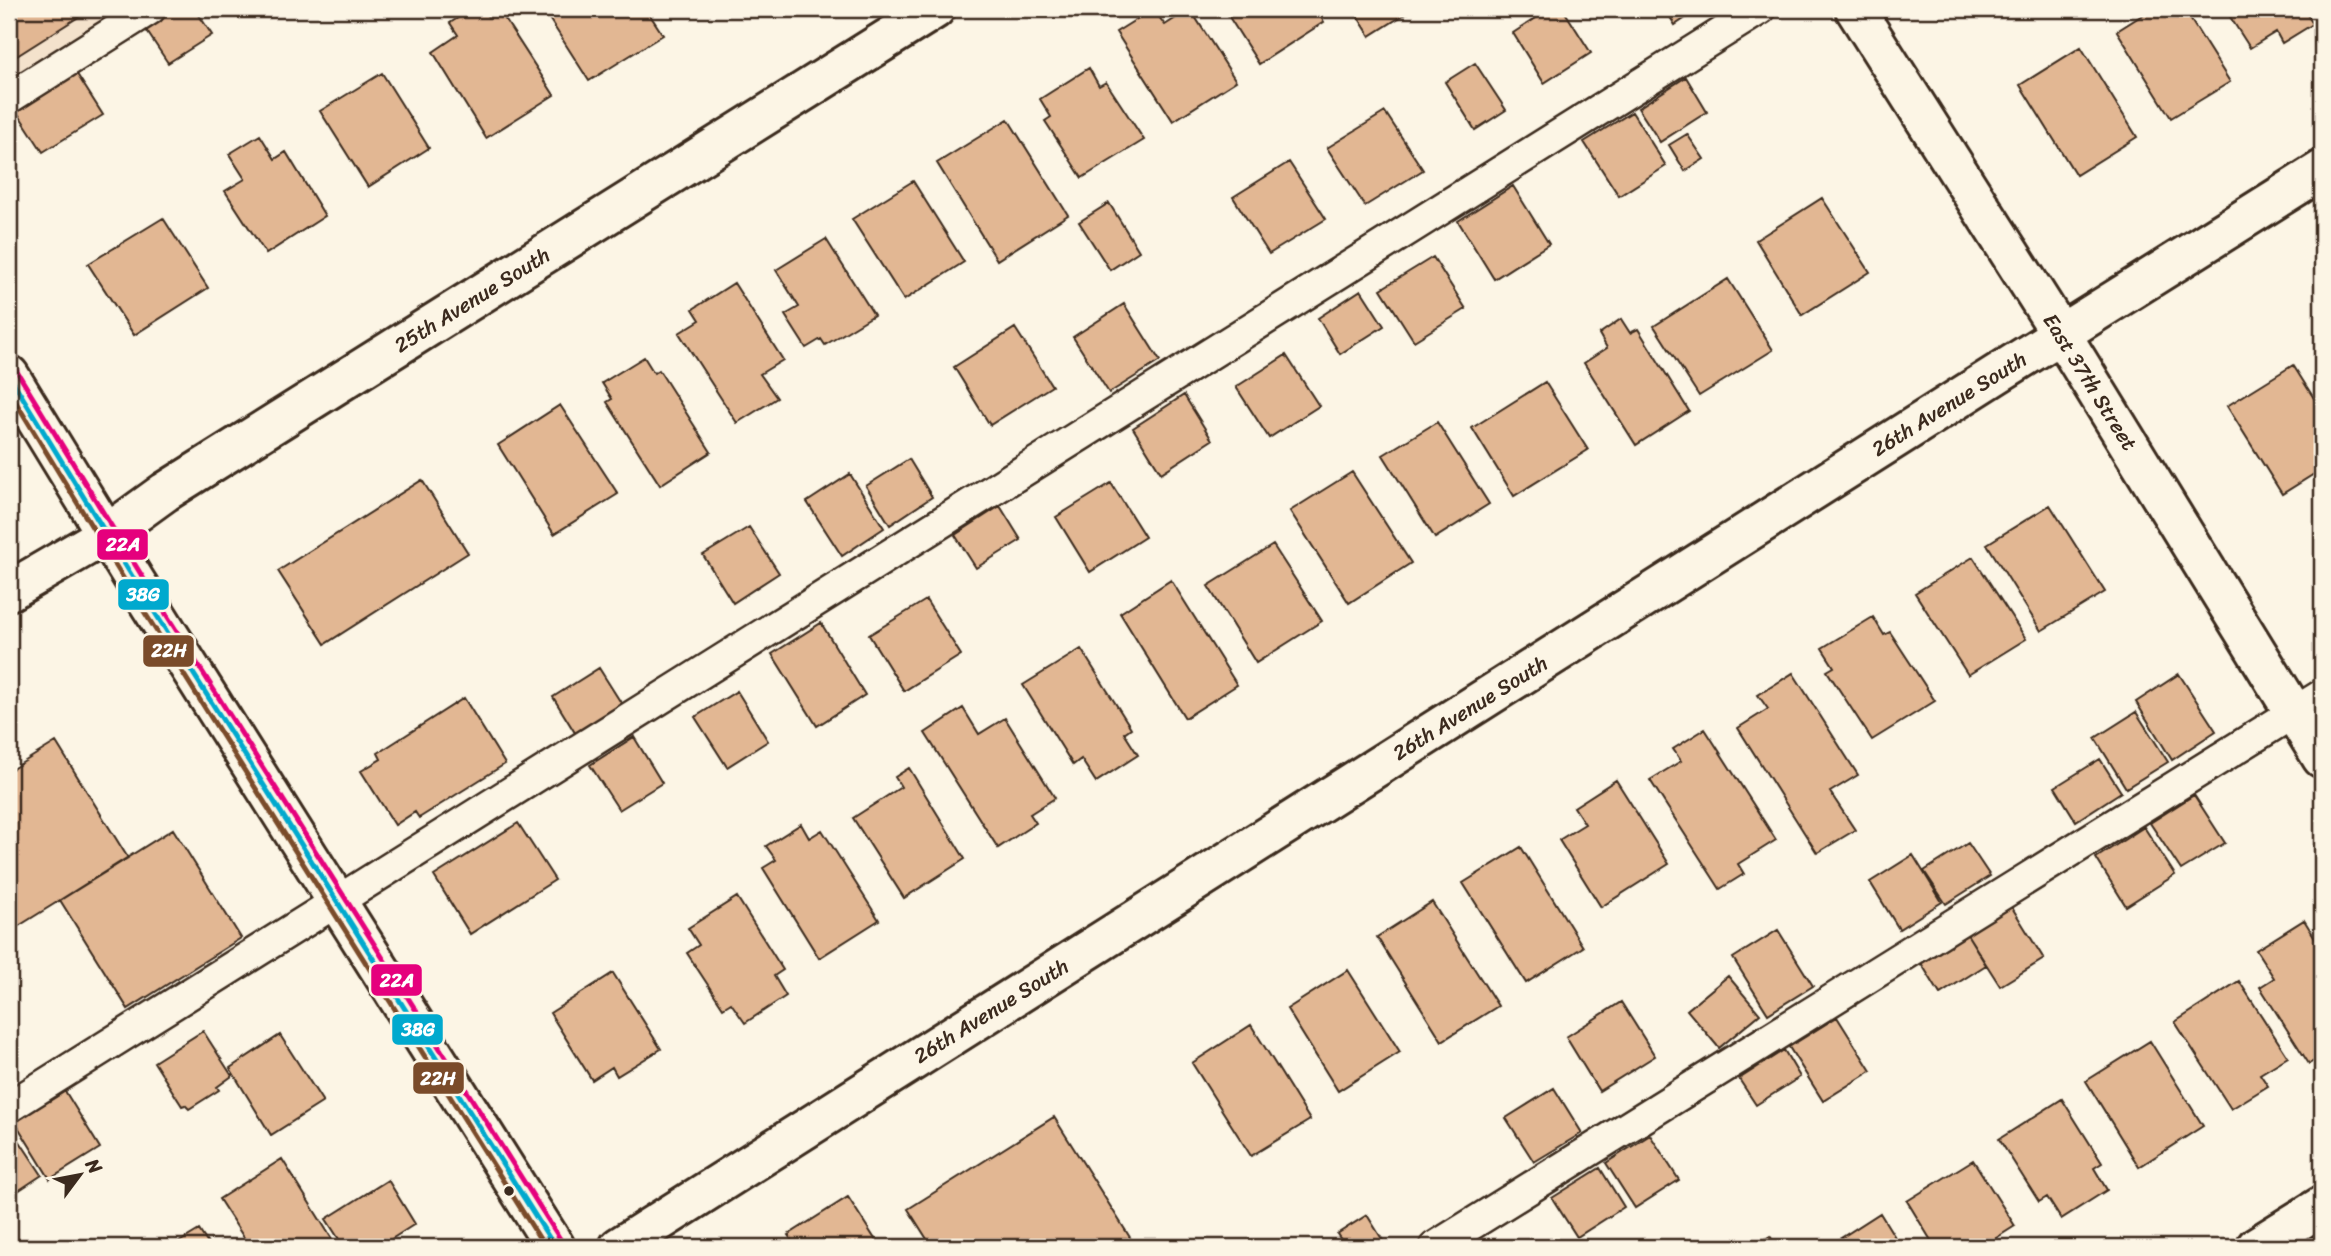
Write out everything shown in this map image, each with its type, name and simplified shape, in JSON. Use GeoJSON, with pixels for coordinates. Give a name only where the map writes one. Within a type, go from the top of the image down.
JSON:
{"type":"FeatureCollection","features":[{"type":"Feature","properties":{"kind":"street","name":"25th Avenue South"},"geometry":{"type":"LineString","coordinates":[[9,591],[107,534],[165,492],[935,9]]}},
{"type":"Feature","properties":{"kind":"street","name":"East 37th Street"},"geometry":{"type":"LineString","coordinates":[[1855,9],[2061,334],[2308,704],[2322,758]]}},
{"type":"Feature","properties":{"kind":"street","name":"26th Avenue South"},"geometry":{"type":"LineString","coordinates":[[619,1247],[2322,170]]}},
{"type":"Feature","properties":{"kind":"street"},"geometry":{"type":"LineString","coordinates":[[9,375],[555,1247]]}},
{"type":"Feature","properties":{"kind":"street"},"geometry":{"type":"LineString","coordinates":[[2256,1247],[2322,1206]]}},
{"type":"Feature","properties":{"kind":"lane"},"geometry":{"type":"LineString","coordinates":[[9,98],[150,9]]}},
{"type":"Feature","properties":{"kind":"lane"},"geometry":{"type":"LineString","coordinates":[[9,1107],[1760,9]]}},
{"type":"Feature","properties":{"kind":"lane"},"geometry":{"type":"LineString","coordinates":[[1435,1247],[2308,704]]}},
{"type":"Feature","properties":{"kind":"shaded area"},"geometry":{"type":"Polygon","coordinates":[[[9,9],[137,9],[9,91],[9,9]]]}},
{"type":"Feature","properties":{"kind":"building"},"geometry":{"type":"Polygon","coordinates":[[[9,9],[91,9],[9,61],[9,9]]]}},
{"type":"Feature","properties":{"kind":"building"},"geometry":{"type":"Polygon","coordinates":[[[173,9],[195,9],[212,35],[168,63],[144,27],[173,9]]]}},
{"type":"Feature","properties":{"kind":"building"},"geometry":{"type":"Polygon","coordinates":[[[472,9],[483,9],[488,17],[499,10],[554,95],[486,138],[433,52],[458,35],[450,23],[472,9]]]}},
{"type":"Feature","properties":{"kind":"building"},"geometry":{"type":"Polygon","coordinates":[[[543,9],[646,9],[663,35],[589,81],[543,9]]]}},
{"type":"Feature","properties":{"kind":"building"},"geometry":{"type":"Polygon","coordinates":[[[1153,9],[1165,25],[1190,9],[1236,81],[1173,121],[1116,32],[1153,9]]]}},
{"type":"Feature","properties":{"kind":"building"},"geometry":{"type":"Polygon","coordinates":[[[1224,9],[1316,9],[1324,22],[1259,64],[1224,9]]]}},
{"type":"Feature","properties":{"kind":"building"},"geometry":{"type":"Polygon","coordinates":[[[1353,9],[1413,9],[1370,36],[1353,9]]]}},
{"type":"Feature","properties":{"kind":"building"},"geometry":{"type":"Polygon","coordinates":[[[1550,9],[1563,9],[1591,53],[1544,83],[1513,33],[1550,9]]]}},
{"type":"Feature","properties":{"kind":"building"},"geometry":{"type":"Polygon","coordinates":[[[1665,9],[1699,9],[1675,25],[1665,9]]]}},
{"type":"Feature","properties":{"kind":"building"},"geometry":{"type":"Polygon","coordinates":[[[2152,9],[2184,9],[2230,82],[2171,118],[2117,31],[2152,9]]]}},
{"type":"Feature","properties":{"kind":"building"},"geometry":{"type":"Polygon","coordinates":[[[2225,9],[2313,9],[2306,13],[2313,24],[2282,43],[2276,32],[2250,48],[2225,9]]]}},
{"type":"Feature","properties":{"kind":"building"},"geometry":{"type":"Polygon","coordinates":[[[2081,47],[2137,137],[2076,175],[2020,85],[2081,47]]]}},
{"type":"Feature","properties":{"kind":"building"},"geometry":{"type":"Polygon","coordinates":[[[1475,63],[1506,110],[1475,130],[1445,82],[1475,63]]]}},
{"type":"Feature","properties":{"kind":"building"},"geometry":{"type":"Polygon","coordinates":[[[1089,68],[1099,86],[1106,82],[1144,140],[1082,178],[1045,121],[1051,117],[1040,99],[1089,68]]]}},
{"type":"Feature","properties":{"kind":"building"},"geometry":{"type":"Polygon","coordinates":[[[75,71],[103,115],[43,152],[15,109],[75,71]]]}},
{"type":"Feature","properties":{"kind":"building"},"geometry":{"type":"Polygon","coordinates":[[[382,73],[429,148],[368,187],[320,111],[382,73]]]}},
{"type":"Feature","properties":{"kind":"building"},"geometry":{"type":"Polygon","coordinates":[[[1686,77],[1707,112],[1660,142],[1638,108],[1686,77]]]}},
{"type":"Feature","properties":{"kind":"building"},"geometry":{"type":"Polygon","coordinates":[[[1385,112],[1423,170],[1365,206],[1327,148],[1385,112]]]}},
{"type":"Feature","properties":{"kind":"building"},"geometry":{"type":"Polygon","coordinates":[[[1632,112],[1666,166],[1619,196],[1584,142],[1632,112]]]}},
{"type":"Feature","properties":{"kind":"building"},"geometry":{"type":"Polygon","coordinates":[[[1008,119],[1068,215],[997,260],[937,163],[1008,119]]]}},
{"type":"Feature","properties":{"kind":"building"},"geometry":{"type":"Polygon","coordinates":[[[1687,134],[1704,159],[1685,171],[1669,145],[1687,134]]]}},
{"type":"Feature","properties":{"kind":"building"},"geometry":{"type":"Polygon","coordinates":[[[260,135],[275,159],[286,152],[325,216],[266,254],[225,191],[245,179],[229,154],[260,135]]]}},
{"type":"Feature","properties":{"kind":"building"},"geometry":{"type":"Polygon","coordinates":[[[1289,162],[1326,219],[1269,254],[1233,197],[1289,162]]]}},
{"type":"Feature","properties":{"kind":"building"},"geometry":{"type":"Polygon","coordinates":[[[913,181],[964,262],[904,300],[852,219],[913,181]]]}},
{"type":"Feature","properties":{"kind":"building"},"geometry":{"type":"Polygon","coordinates":[[[1513,186],[1549,244],[1494,279],[1458,221],[1513,186]]]}},
{"type":"Feature","properties":{"kind":"building"},"geometry":{"type":"Polygon","coordinates":[[[1822,198],[1870,272],[1802,315],[1756,240],[1822,198]]]}},
{"type":"Feature","properties":{"kind":"building"},"geometry":{"type":"Polygon","coordinates":[[[1109,203],[1139,251],[1110,270],[1079,222],[1109,203]]]}},
{"type":"Feature","properties":{"kind":"building"},"geometry":{"type":"Polygon","coordinates":[[[163,218],[208,288],[134,335],[88,264],[163,218]]]}},
{"type":"Feature","properties":{"kind":"building"},"geometry":{"type":"Polygon","coordinates":[[[826,239],[874,315],[825,345],[821,339],[806,348],[785,315],[799,307],[776,270],[826,239]]]}},
{"type":"Feature","properties":{"kind":"building"},"geometry":{"type":"Polygon","coordinates":[[[1433,257],[1466,309],[1414,341],[1381,289],[1433,257]]]}},
{"type":"Feature","properties":{"kind":"building"},"geometry":{"type":"Polygon","coordinates":[[[1728,279],[1773,350],[1699,396],[1654,326],[1728,279]]]}},
{"type":"Feature","properties":{"kind":"building"},"geometry":{"type":"Polygon","coordinates":[[[734,283],[783,360],[760,374],[777,398],[737,423],[679,333],[700,320],[693,309],[734,283]]]}},
{"type":"Feature","properties":{"kind":"building"},"geometry":{"type":"Polygon","coordinates":[[[1361,290],[1384,326],[1340,354],[1318,318],[1361,290]]]}},
{"type":"Feature","properties":{"kind":"building"},"geometry":{"type":"Polygon","coordinates":[[[1124,304],[1160,361],[1109,393],[1073,337],[1124,304]]]}},
{"type":"Feature","properties":{"kind":"building"},"geometry":{"type":"Polygon","coordinates":[[[1621,319],[1630,333],[1638,329],[1689,411],[1636,445],[1584,363],[1607,348],[1599,334],[1621,319]]]}},
{"type":"Feature","properties":{"kind":"building"},"geometry":{"type":"Polygon","coordinates":[[[1015,328],[1052,386],[990,425],[954,367],[1015,328]]]}},
{"type":"Feature","properties":{"kind":"building"},"geometry":{"type":"Polygon","coordinates":[[[1286,355],[1319,406],[1269,438],[1236,387],[1286,355]]]}},
{"type":"Feature","properties":{"kind":"building"},"geometry":{"type":"Polygon","coordinates":[[[644,357],[654,373],[659,370],[711,452],[660,485],[607,402],[612,399],[602,383],[644,357]]]}},
{"type":"Feature","properties":{"kind":"building"},"geometry":{"type":"Polygon","coordinates":[[[2293,365],[2322,411],[2322,469],[2282,494],[2227,406],[2293,365]]]}},
{"type":"Feature","properties":{"kind":"building"},"geometry":{"type":"Polygon","coordinates":[[[1545,382],[1588,450],[1514,496],[1472,428],[1545,382]]]}},
{"type":"Feature","properties":{"kind":"building"},"geometry":{"type":"Polygon","coordinates":[[[1184,395],[1212,440],[1161,473],[1133,428],[1184,395]]]}},
{"type":"Feature","properties":{"kind":"building"},"geometry":{"type":"Polygon","coordinates":[[[560,405],[618,494],[554,534],[498,445],[560,405]]]}},
{"type":"Feature","properties":{"kind":"building"},"geometry":{"type":"Polygon","coordinates":[[[1437,422],[1489,504],[1435,538],[1383,455],[1437,422]]]}},
{"type":"Feature","properties":{"kind":"building"},"geometry":{"type":"Polygon","coordinates":[[[909,459],[932,497],[890,525],[866,486],[909,459]]]}},
{"type":"Feature","properties":{"kind":"building"},"geometry":{"type":"Polygon","coordinates":[[[1352,472],[1411,563],[1349,603],[1290,511],[1352,472]]]}},
{"type":"Feature","properties":{"kind":"building"},"geometry":{"type":"Polygon","coordinates":[[[850,474],[884,528],[842,556],[807,502],[850,474]]]}},
{"type":"Feature","properties":{"kind":"building"},"geometry":{"type":"Polygon","coordinates":[[[422,480],[468,553],[325,644],[278,571],[422,480]]]}},
{"type":"Feature","properties":{"kind":"building"},"geometry":{"type":"Polygon","coordinates":[[[1111,483],[1145,537],[1090,572],[1056,517],[1111,483]]]}},
{"type":"Feature","properties":{"kind":"building"},"geometry":{"type":"Polygon","coordinates":[[[2050,505],[2105,592],[2041,631],[1987,544],[2050,505]]]}},
{"type":"Feature","properties":{"kind":"building"},"geometry":{"type":"Polygon","coordinates":[[[1000,506],[1021,540],[976,568],[955,535],[1000,506]]]}},
{"type":"Feature","properties":{"kind":"building"},"geometry":{"type":"Polygon","coordinates":[[[749,527],[779,573],[733,603],[703,555],[749,527]]]}},
{"type":"Feature","properties":{"kind":"building"},"geometry":{"type":"Polygon","coordinates":[[[1273,545],[1322,621],[1256,663],[1208,586],[1273,545]]]}},
{"type":"Feature","properties":{"kind":"building"},"geometry":{"type":"Polygon","coordinates":[[[1973,557],[2026,639],[1968,675],[1915,593],[1973,557]]]}},
{"type":"Feature","properties":{"kind":"building"},"geometry":{"type":"Polygon","coordinates":[[[1171,580],[1237,685],[1185,718],[1120,613],[1171,580]]]}},
{"type":"Feature","properties":{"kind":"building"},"geometry":{"type":"Polygon","coordinates":[[[926,600],[961,655],[904,691],[869,635],[926,600]]]}},
{"type":"Feature","properties":{"kind":"building"},"geometry":{"type":"Polygon","coordinates":[[[1873,617],[1884,635],[1890,632],[1935,701],[1872,740],[1827,671],[1834,667],[1822,648],[1873,617]]]}},
{"type":"Feature","properties":{"kind":"building"},"geometry":{"type":"Polygon","coordinates":[[[821,623],[865,695],[817,726],[772,654],[821,623]]]}},
{"type":"Feature","properties":{"kind":"building"},"geometry":{"type":"Polygon","coordinates":[[[1081,649],[1131,728],[1124,733],[1138,755],[1096,782],[1081,759],[1073,765],[1023,685],[1081,649]]]}},
{"type":"Feature","properties":{"kind":"building"},"geometry":{"type":"Polygon","coordinates":[[[599,668],[623,706],[577,736],[553,697],[599,668]]]}},
{"type":"Feature","properties":{"kind":"building"},"geometry":{"type":"Polygon","coordinates":[[[1793,673],[1858,775],[1830,792],[1855,830],[1817,853],[1738,728],[1768,709],[1758,695],[1793,673]]]}},
{"type":"Feature","properties":{"kind":"building"},"geometry":{"type":"Polygon","coordinates":[[[2179,674],[2216,731],[2172,760],[2136,702],[2179,674]]]}},
{"type":"Feature","properties":{"kind":"building"},"geometry":{"type":"Polygon","coordinates":[[[737,691],[768,741],[727,767],[695,717],[737,691]]]}},
{"type":"Feature","properties":{"kind":"building"},"geometry":{"type":"Polygon","coordinates":[[[464,698],[505,764],[419,818],[415,812],[395,825],[361,771],[381,759],[378,753],[464,698]]]}},
{"type":"Feature","properties":{"kind":"building"},"geometry":{"type":"Polygon","coordinates":[[[963,708],[979,734],[1005,718],[1055,798],[1030,814],[1036,823],[998,848],[925,733],[963,708]]]}},
{"type":"Feature","properties":{"kind":"building"},"geometry":{"type":"Polygon","coordinates":[[[2136,712],[2168,762],[2126,788],[2095,738],[2136,712]]]}},
{"type":"Feature","properties":{"kind":"building"},"geometry":{"type":"Polygon","coordinates":[[[1705,729],[1776,840],[1738,864],[1744,874],[1720,889],[1650,780],[1681,761],[1673,749],[1705,729]]]}},
{"type":"Feature","properties":{"kind":"building"},"geometry":{"type":"Polygon","coordinates":[[[634,737],[662,783],[619,810],[590,765],[634,737]]]}},
{"type":"Feature","properties":{"kind":"building"},"geometry":{"type":"Polygon","coordinates":[[[56,742],[128,858],[9,932],[9,771],[56,742]]]}},
{"type":"Feature","properties":{"kind":"building"},"geometry":{"type":"Polygon","coordinates":[[[2100,759],[2121,792],[2076,821],[2055,787],[2100,759]]]}},
{"type":"Feature","properties":{"kind":"building"},"geometry":{"type":"Polygon","coordinates":[[[909,768],[965,859],[904,898],[853,818],[901,787],[895,777],[909,768]]]}},
{"type":"Feature","properties":{"kind":"building"},"geometry":{"type":"Polygon","coordinates":[[[1616,780],[1669,864],[1601,907],[1559,840],[1585,824],[1574,807],[1616,780]]]}},
{"type":"Feature","properties":{"kind":"building"},"geometry":{"type":"Polygon","coordinates":[[[2194,795],[2225,843],[2181,870],[2150,823],[2194,795]]]}},
{"type":"Feature","properties":{"kind":"building"},"geometry":{"type":"Polygon","coordinates":[[[518,823],[555,880],[470,934],[434,876],[518,823]]]}},
{"type":"Feature","properties":{"kind":"building"},"geometry":{"type":"Polygon","coordinates":[[[801,824],[809,838],[822,830],[879,920],[819,958],[763,868],[776,860],[766,846],[801,824]]]}},
{"type":"Feature","properties":{"kind":"building"},"geometry":{"type":"Polygon","coordinates":[[[2144,827],[2175,875],[2126,906],[2096,858],[2144,827]]]}},
{"type":"Feature","properties":{"kind":"building"},"geometry":{"type":"Polygon","coordinates":[[[173,829],[241,938],[128,1009],[60,900],[173,829]]]}},
{"type":"Feature","properties":{"kind":"building"},"geometry":{"type":"Polygon","coordinates":[[[1968,843],[1990,876],[1946,904],[1924,871],[1968,843]]]}},
{"type":"Feature","properties":{"kind":"building"},"geometry":{"type":"Polygon","coordinates":[[[1521,847],[1583,947],[1526,983],[1463,883],[1521,847]]]}},
{"type":"Feature","properties":{"kind":"building"},"geometry":{"type":"Polygon","coordinates":[[[1913,855],[1942,902],[1899,929],[1870,882],[1913,855]]]}},
{"type":"Feature","properties":{"kind":"building"},"geometry":{"type":"Polygon","coordinates":[[[737,897],[783,970],[774,976],[786,996],[745,1023],[731,1003],[723,1008],[687,953],[699,945],[688,928],[737,897]]]}},
{"type":"Feature","properties":{"kind":"building"},"geometry":{"type":"Polygon","coordinates":[[[1432,902],[1498,1006],[1442,1041],[1377,937],[1432,902]]]}},
{"type":"Feature","properties":{"kind":"building"},"geometry":{"type":"Polygon","coordinates":[[[2011,906],[2044,959],[2000,986],[1967,934],[2011,906]]]}},
{"type":"Feature","properties":{"kind":"building"},"geometry":{"type":"Polygon","coordinates":[[[2304,920],[2322,949],[2322,1056],[2309,1064],[2260,987],[2274,978],[2256,950],[2304,920]]]}},
{"type":"Feature","properties":{"kind":"building"},"geometry":{"type":"Polygon","coordinates":[[[1778,930],[1813,986],[1768,1014],[1733,958],[1778,930]]]}},
{"type":"Feature","properties":{"kind":"building"},"geometry":{"type":"Polygon","coordinates":[[[1967,934],[1986,965],[1940,994],[1921,963],[1967,934]]]}},
{"type":"Feature","properties":{"kind":"building"},"geometry":{"type":"Polygon","coordinates":[[[1348,970],[1400,1052],[1338,1091],[1287,1009],[1348,970]]]}},
{"type":"Feature","properties":{"kind":"building"},"geometry":{"type":"Polygon","coordinates":[[[613,973],[661,1049],[617,1076],[612,1067],[592,1080],[550,1013],[613,973]]]}},
{"type":"Feature","properties":{"kind":"building"},"geometry":{"type":"Polygon","coordinates":[[[1728,976],[1760,1014],[1719,1048],[1687,1010],[1728,976]]]}},
{"type":"Feature","properties":{"kind":"building"},"geometry":{"type":"Polygon","coordinates":[[[2239,981],[2288,1057],[2260,1074],[2268,1086],[2231,1109],[2175,1022],[2239,981]]]}},
{"type":"Feature","properties":{"kind":"building"},"geometry":{"type":"Polygon","coordinates":[[[1621,1002],[1655,1056],[1599,1091],[1566,1037],[1621,1002]]]}},
{"type":"Feature","properties":{"kind":"building"},"geometry":{"type":"Polygon","coordinates":[[[1837,1017],[1871,1071],[1823,1101],[1789,1047],[1837,1017]]]}},
{"type":"Feature","properties":{"kind":"building"},"geometry":{"type":"Polygon","coordinates":[[[1251,1025],[1310,1120],[1251,1156],[1192,1063],[1251,1025]]]}},
{"type":"Feature","properties":{"kind":"building"},"geometry":{"type":"Polygon","coordinates":[[[203,1031],[232,1076],[217,1087],[219,1090],[189,1109],[185,1105],[182,1106],[154,1062],[203,1031]]]}},
{"type":"Feature","properties":{"kind":"building"},"geometry":{"type":"Polygon","coordinates":[[[280,1035],[323,1102],[271,1135],[230,1068],[280,1035]]]}},
{"type":"Feature","properties":{"kind":"building"},"geometry":{"type":"Polygon","coordinates":[[[2150,1041],[2203,1126],[2139,1167],[2086,1081],[2150,1041]]]}},
{"type":"Feature","properties":{"kind":"building"},"geometry":{"type":"Polygon","coordinates":[[[1784,1050],[1800,1077],[1756,1105],[1739,1079],[1784,1050]]]}},
{"type":"Feature","properties":{"kind":"building"},"geometry":{"type":"Polygon","coordinates":[[[1554,1088],[1582,1133],[1534,1162],[1506,1118],[1554,1088]]]}},
{"type":"Feature","properties":{"kind":"building"},"geometry":{"type":"Polygon","coordinates":[[[65,1091],[100,1148],[50,1179],[15,1122],[65,1091]]]}},
{"type":"Feature","properties":{"kind":"building"},"geometry":{"type":"Polygon","coordinates":[[[2062,1099],[2102,1163],[2094,1168],[2107,1190],[2061,1219],[2047,1197],[2039,1202],[1999,1139],[2062,1099]]]}},
{"type":"Feature","properties":{"kind":"building"},"geometry":{"type":"Polygon","coordinates":[[[1054,1117],[1136,1247],[932,1247],[908,1209],[1054,1117]]]}},
{"type":"Feature","properties":{"kind":"building"},"geometry":{"type":"Polygon","coordinates":[[[9,1125],[42,1175],[9,1197],[9,1125]]]}},
{"type":"Feature","properties":{"kind":"building"},"geometry":{"type":"Polygon","coordinates":[[[1650,1135],[1679,1180],[1635,1208],[1606,1163],[1650,1135]]]}},
{"type":"Feature","properties":{"kind":"building"},"geometry":{"type":"Polygon","coordinates":[[[282,1159],[337,1247],[250,1247],[219,1199],[282,1159]]]}},
{"type":"Feature","properties":{"kind":"building"},"geometry":{"type":"Polygon","coordinates":[[[1973,1160],[2015,1226],[1993,1240],[1997,1247],[1935,1247],[1907,1201],[1973,1160]]]}},
{"type":"Feature","properties":{"kind":"building"},"geometry":{"type":"Polygon","coordinates":[[[1600,1168],[1624,1207],[1577,1237],[1552,1198],[1600,1168]]]}},
{"type":"Feature","properties":{"kind":"building"},"geometry":{"type":"Polygon","coordinates":[[[388,1180],[415,1224],[379,1247],[344,1247],[326,1219],[388,1180]]]}},
{"type":"Feature","properties":{"kind":"building"},"geometry":{"type":"Polygon","coordinates":[[[848,1197],[880,1247],[796,1247],[788,1235],[848,1197]]]}},
{"type":"Feature","properties":{"kind":"building"},"geometry":{"type":"Polygon","coordinates":[[[1880,1213],[1901,1247],[1827,1247],[1880,1213]]]}},
{"type":"Feature","properties":{"kind":"building"},"geometry":{"type":"Polygon","coordinates":[[[1367,1215],[1387,1247],[1346,1247],[1337,1234],[1367,1215]]]}},
{"type":"Feature","properties":{"kind":"building"},"geometry":{"type":"Polygon","coordinates":[[[199,1230],[210,1247],[171,1247],[199,1230]]]}},
{"type":"Feature","properties":{"kind":"building"},"geometry":{"type":"Polygon","coordinates":[[[1770,1236],[1777,1247],[1752,1247],[1770,1236]]]}},
{"type":"Feature","properties":{"kind":"transit line","name":"22A"},"geometry":{"type":"LineString","coordinates":[[16,370],[142,576],[562,1242]]}},
{"type":"Feature","properties":{"kind":"transit line","name":"38G"},"geometry":{"type":"LineString","coordinates":[[9,375],[135,581],[555,1247]]}},
{"type":"Feature","properties":{"kind":"transit line","name":"22H"},"geometry":{"type":"LineString","coordinates":[[9,391],[128,586],[545,1247]]}}]}
